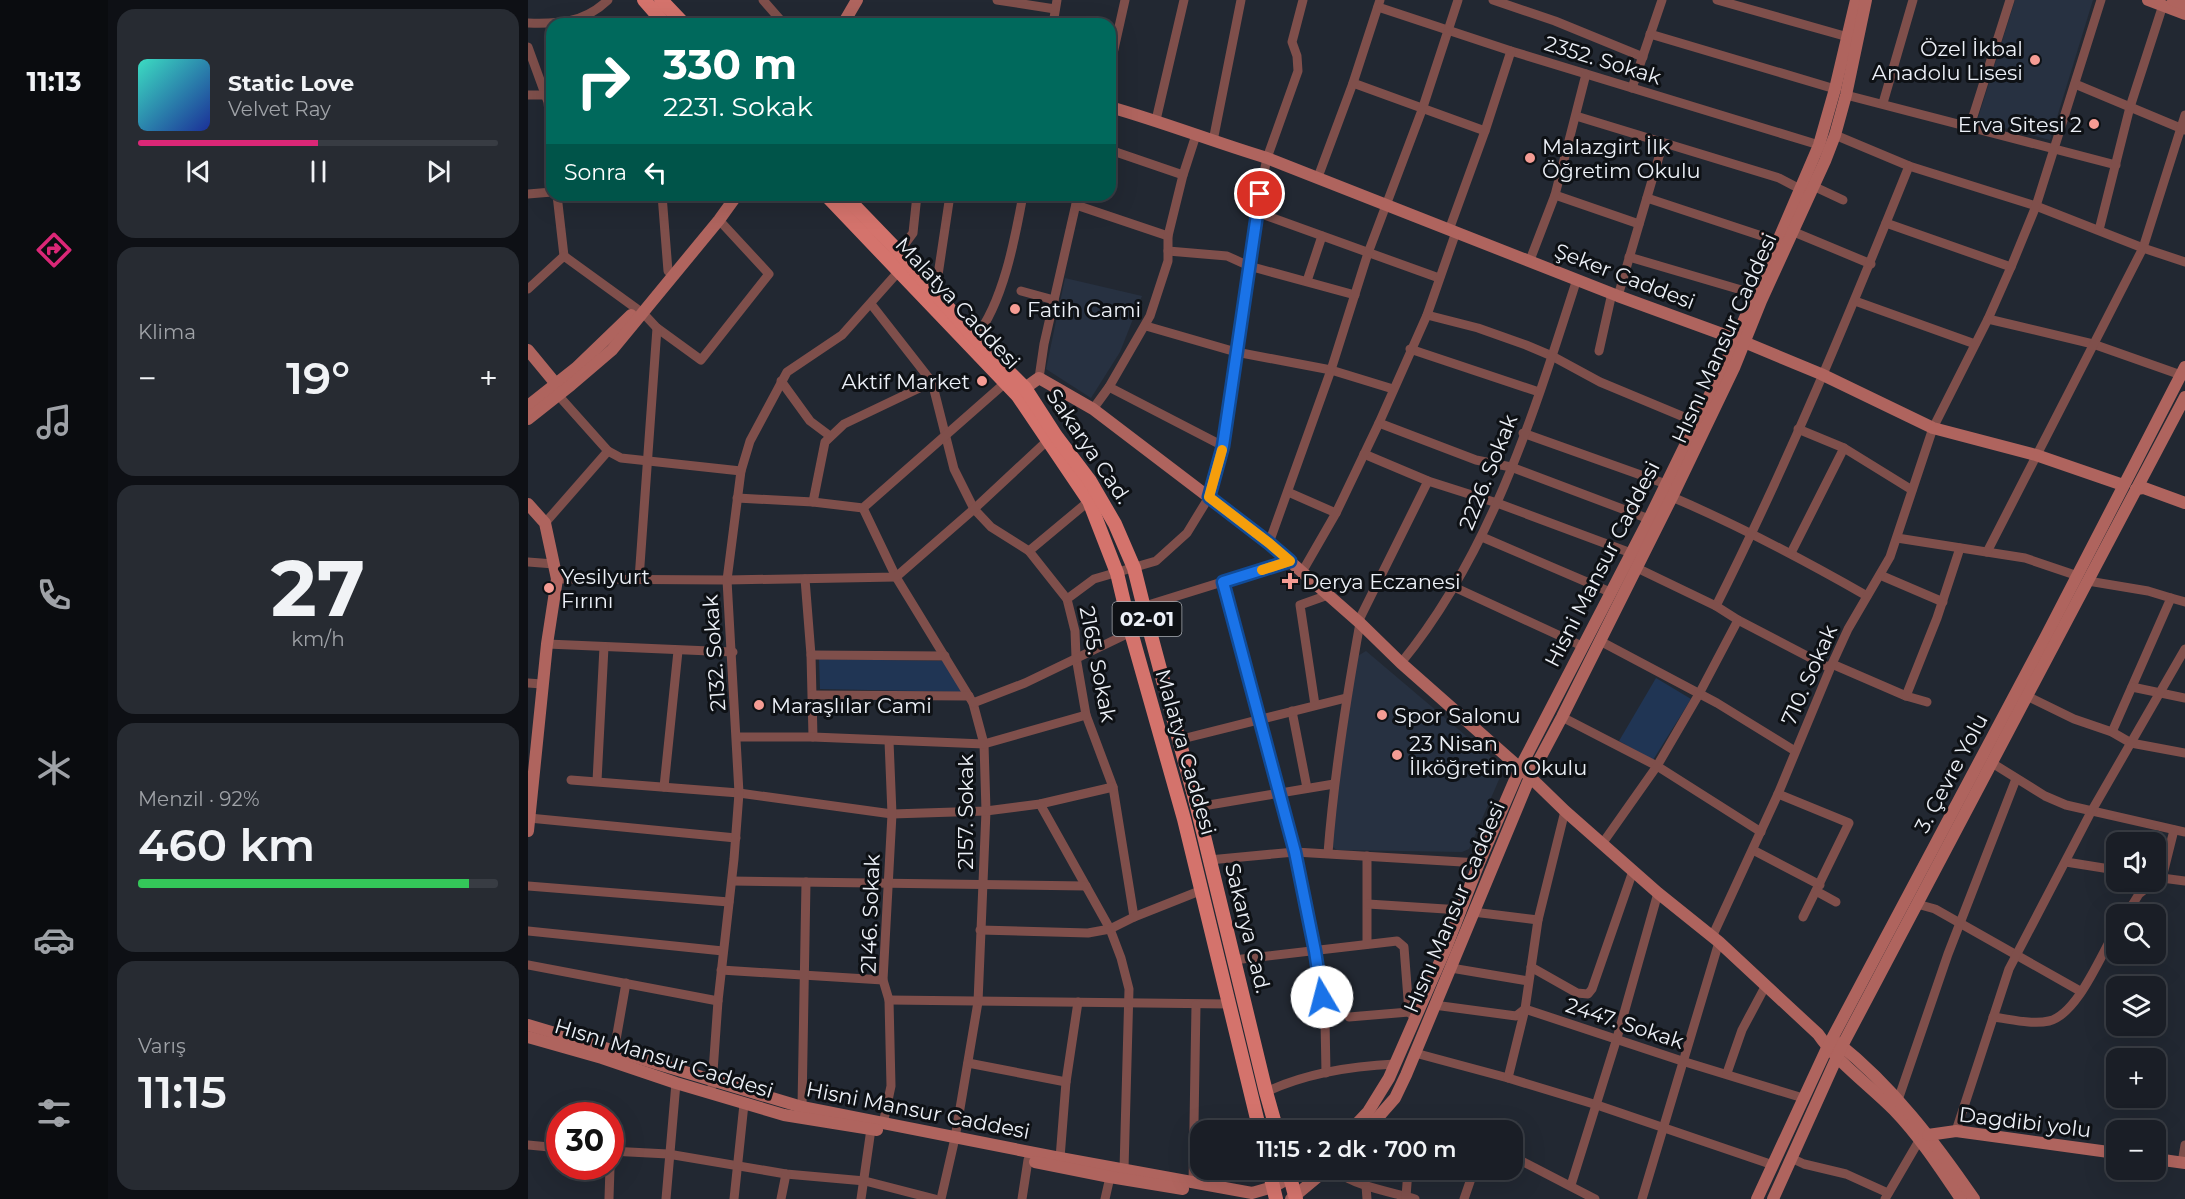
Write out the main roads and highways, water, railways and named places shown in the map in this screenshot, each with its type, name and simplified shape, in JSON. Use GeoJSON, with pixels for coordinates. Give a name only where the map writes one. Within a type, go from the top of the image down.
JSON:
{"type":"FeatureCollection","features":[{"type":"Feature","properties":{"kind":"main road"},"geometry":{"type":"LineString","coordinates":[[644,0],[660,18]]}},
{"type":"Feature","properties":{"kind":"main road"},"geometry":{"type":"LineString","coordinates":[[661,0],[678,18]]}},
{"type":"Feature","properties":{"kind":"main road"},"geometry":{"type":"LineString","coordinates":[[838,18],[849,0]]}},
{"type":"Feature","properties":{"kind":"main road"},"geometry":{"type":"LineString","coordinates":[[846,18],[857,0]]}},
{"type":"Feature","properties":{"kind":"main road","name":"Hisni Mansur Caddesi"},"geometry":{"type":"LineString","coordinates":[[1359,1120],[1380,1096],[1395,1064],[1412,1015],[1467,911],[1479,863],[1520,768],[1649,519],[1696,422],[1740,341],[1755,294],[1840,92],[1856,0]]}},
{"type":"Feature","properties":{"kind":"main road","name":"Hısnı Mansur Caddesi"},"geometry":{"type":"LineString","coordinates":[[1378,1120],[1395,1098],[1415,1053],[1450,968],[1467,911],[1530,777],[1672,497],[1740,341],[1794,232],[1835,135],[1840,92],[1866,0]]}},
{"type":"Feature","properties":{"kind":"main road"},"geometry":{"type":"LineString","coordinates":[[2148,0],[2185,4]]}},
{"type":"Feature","properties":{"kind":"main road"},"geometry":{"type":"LineString","coordinates":[[2168,2],[2185,14]]}},
{"type":"Feature","properties":{"kind":"main road","name":"Şeker Caddesi"},"geometry":{"type":"LineString","coordinates":[[1116,109],[1267,158],[1615,295],[1740,341],[1821,374],[1933,428],[2036,455],[2123,484]]}},
{"type":"Feature","properties":{"kind":"main road"},"geometry":{"type":"LineString","coordinates":[[528,406],[557,390],[612,350],[668,271],[722,201]]}},
{"type":"Feature","properties":{"kind":"main road"},"geometry":{"type":"LineString","coordinates":[[640,311],[733,201]]}},
{"type":"Feature","properties":{"kind":"main road","name":"Malatya Caddesi"},"geometry":{"type":"LineString","coordinates":[[832,201],[1018,396],[1089,501],[1117,573],[1131,633],[1184,819],[1257,1120]]}},
{"type":"Feature","properties":{"kind":"main road","name":"Sakarya Cad."},"geometry":{"type":"LineString","coordinates":[[850,201],[899,252],[975,338],[1025,388],[1056,436],[1090,481],[1115,524],[1134,568],[1145,606],[1274,1120]]}},
{"type":"Feature","properties":{"kind":"main road"},"geometry":{"type":"LineString","coordinates":[[528,350],[557,390]]}},
{"type":"Feature","properties":{"kind":"main road","name":"3. Çevre Yolu"},"geometry":{"type":"LineString","coordinates":[[1773,1199],[1835,1047],[2075,575],[2183,371]]}},
{"type":"Feature","properties":{"kind":"main road"},"geometry":{"type":"LineString","coordinates":[[1025,388],[1039,378],[1093,409],[1269,543],[1530,777],[1564,811],[1715,939],[1818,1034],[1898,1100],[1924,1137],[1974,1199]]}},
{"type":"Feature","properties":{"kind":"main road"},"geometry":{"type":"LineString","coordinates":[[528,419],[557,390]]}},
{"type":"Feature","properties":{"kind":"main road","name":"3. Çevre Yolu"},"geometry":{"type":"LineString","coordinates":[[1757,1199],[1803,1098],[1917,904],[2185,397]]}},
{"type":"Feature","properties":{"kind":"main road"},"geometry":{"type":"LineString","coordinates":[[2136,489],[2144,488],[2185,503]]}},
{"type":"Feature","properties":{"kind":"main road"},"geometry":{"type":"LineString","coordinates":[[528,504],[544,523],[557,579],[531,773],[529,825]]}},
{"type":"Feature","properties":{"kind":"main road","name":"Hisni Mansur Caddesi"},"geometry":{"type":"LineString","coordinates":[[528,1025],[802,1107],[954,1141],[1124,1168],[1252,1193],[1275,1193],[1285,1180]]}},
{"type":"Feature","properties":{"kind":"main road","name":"Hısnı Mansur Caddesi"},"geometry":{"type":"LineString","coordinates":[[528,1037],[784,1115],[954,1141],[1028,1160],[1110,1177],[1250,1199]]}},
{"type":"Feature","properties":{"kind":"main road"},"geometry":{"type":"LineString","coordinates":[[1835,1047],[1893,1109],[1924,1137],[1961,1199]]}},
{"type":"Feature","properties":{"kind":"main road","name":"Dagdibi yolu"},"geometry":{"type":"LineString","coordinates":[[1924,1137],[1956,1131],[2106,1152]]}},
{"type":"Feature","properties":{"kind":"main road"},"geometry":{"type":"LineString","coordinates":[[2166,1160],[2183,1163]]}},
{"type":"Feature","properties":{"kind":"main road"},"geometry":{"type":"LineString","coordinates":[[1290,1180],[1294,1198],[1315,1180]]}},
{"type":"Feature","properties":{"kind":"place","name":"Özel İkbal Anadolu Lisesi"},"geometry":{"type":"Point","coordinates":[2035,60]}},
{"type":"Feature","properties":{"kind":"place","name":"Erva Sitesi 2"},"geometry":{"type":"Point","coordinates":[2094,124]}},
{"type":"Feature","properties":{"kind":"place","name":"Malazgirt İlk Öğretim Okulu"},"geometry":{"type":"Point","coordinates":[1530,158]}},
{"type":"Feature","properties":{"kind":"place","name":"Fatih Cami"},"geometry":{"type":"Point","coordinates":[1015,309]}},
{"type":"Feature","properties":{"kind":"place","name":"Aktif Market"},"geometry":{"type":"Point","coordinates":[982,381]}},
{"type":"Feature","properties":{"kind":"place","name":"Derya Eczanesi"},"geometry":{"type":"Point","coordinates":[1290,581]}},
{"type":"Feature","properties":{"kind":"place","name":"Yesilyurt Fırını"},"geometry":{"type":"Point","coordinates":[549,588]}},
{"type":"Feature","properties":{"kind":"place","name":"Maraşlılar Cami"},"geometry":{"type":"Point","coordinates":[759,705]}},
{"type":"Feature","properties":{"kind":"place","name":"Spor Salonu"},"geometry":{"type":"Point","coordinates":[1382,715]}},
{"type":"Feature","properties":{"kind":"place","name":"23 Nisan İlköğretim Okulu"},"geometry":{"type":"Point","coordinates":[1397,755]}}]}
